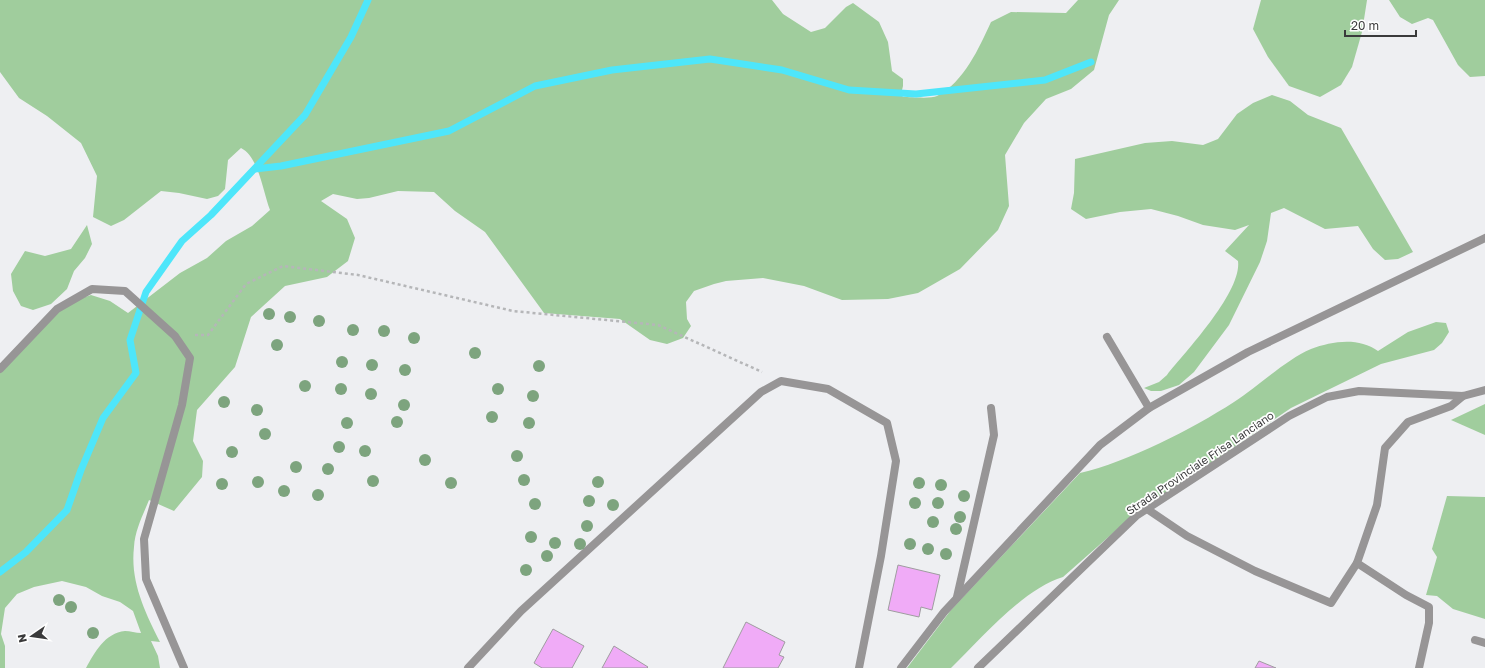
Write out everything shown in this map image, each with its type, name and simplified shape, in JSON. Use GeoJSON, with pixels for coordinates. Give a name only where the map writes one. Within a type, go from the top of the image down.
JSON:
{"type":"FeatureCollection","features":[{"type":"Feature","properties":{"kind":"street"},"geometry":{"type":"LineString","coordinates":[[901,668],[956,598],[1100,445],[1149,408],[1248,352],[1485,238]]}},
{"type":"Feature","properties":{"kind":"street"},"geometry":{"type":"LineString","coordinates":[[0,369],[57,309],[92,289],[125,291],[175,336],[190,358],[182,406],[144,539],[146,579],[184,668]]}},
{"type":"Feature","properties":{"kind":"street"},"geometry":{"type":"LineString","coordinates":[[1107,337],[1149,408]]}},
{"type":"Feature","properties":{"kind":"street"},"geometry":{"type":"LineString","coordinates":[[468,668],[527,606],[761,392],[781,381],[828,389],[887,423],[896,461],[859,668]]}},
{"type":"Feature","properties":{"kind":"street","name":"Strada Provinciale Frisa Lanciano"},"geometry":{"type":"LineString","coordinates":[[978,668],[1136,516],[1289,416],[1327,397],[1359,391],[1463,396],[1485,390]]}},
{"type":"Feature","properties":{"kind":"street"},"geometry":{"type":"LineString","coordinates":[[1146,509],[1187,536],[1255,571],[1330,603],[1357,563],[1377,505],[1385,448],[1408,422],[1451,406],[1463,396]]}},
{"type":"Feature","properties":{"kind":"street"},"geometry":{"type":"LineString","coordinates":[[956,598],[994,434],[991,408]]}},
{"type":"Feature","properties":{"kind":"street"},"geometry":{"type":"LineString","coordinates":[[1357,563],[1429,607],[1429,623],[1419,668]]}},
{"type":"Feature","properties":{"kind":"street"},"geometry":{"type":"LineString","coordinates":[[1475,640],[1485,643]]}},
{"type":"Feature","properties":{"kind":"path"},"geometry":{"type":"LineString","coordinates":[[175,336],[208,335],[246,284],[283,266],[358,275],[514,311],[658,325],[781,381]]}},
{"type":"Feature","properties":{"kind":"green space"},"geometry":{"type":"Polygon","coordinates":[[[0,0],[772,0],[783,14],[811,32],[825,28],[846,7],[853,3],[879,22],[888,42],[892,71],[903,79],[901,94],[903,97],[926,98],[937,96],[947,90],[963,73],[970,64],[991,22],[1011,12],[1066,13],[1078,0],[1119,0],[1109,15],[1094,70],[1071,89],[1046,99],[1024,123],[1005,155],[1009,206],[998,230],[960,269],[918,293],[888,299],[842,300],[804,286],[763,278],[726,281],[694,291],[686,302],[687,319],[691,326],[683,338],[667,344],[650,340],[620,319],[544,313],[485,232],[455,211],[434,192],[398,191],[369,198],[357,199],[333,194],[321,201],[347,219],[355,238],[348,261],[327,277],[285,286],[251,317],[235,367],[197,410],[193,441],[203,461],[202,477],[174,511],[149,500],[142,517],[134,547],[134,572],[144,608],[160,642],[151,641],[158,656],[160,668],[86,668],[101,644],[112,635],[125,631],[141,633],[133,611],[120,602],[102,596],[86,587],[62,581],[34,587],[17,594],[5,608],[1,634],[5,646],[5,668],[0,668],[0,370],[68,303],[91,295],[110,301],[128,313],[180,273],[207,258],[226,241],[252,226],[270,210],[256,167],[252,159],[241,148],[228,160],[225,189],[218,196],[207,199],[161,191],[124,220],[111,226],[93,217],[97,176],[81,143],[47,116],[19,98],[0,72],[0,0]]]}},
{"type":"Feature","properties":{"kind":"green space"},"geometry":{"type":"Polygon","coordinates":[[[1261,0],[1367,0],[1362,32],[1352,67],[1341,85],[1320,97],[1289,86],[1268,57],[1253,29],[1261,0]]]}},
{"type":"Feature","properties":{"kind":"green space"},"geometry":{"type":"Polygon","coordinates":[[[1389,0],[1485,0],[1485,76],[1470,77],[1458,65],[1433,20],[1428,18],[1412,24],[1400,17],[1389,0]]]}},
{"type":"Feature","properties":{"kind":"green space"},"geometry":{"type":"Polygon","coordinates":[[[1272,95],[1290,101],[1308,115],[1341,128],[1413,252],[1398,259],[1385,260],[1373,249],[1358,226],[1325,229],[1284,208],[1271,213],[1267,241],[1260,262],[1229,325],[1194,372],[1179,385],[1161,391],[1151,391],[1144,388],[1159,382],[1167,375],[1212,320],[1223,304],[1237,274],[1238,261],[1225,251],[1249,225],[1235,230],[1203,225],[1178,216],[1151,209],[1120,212],[1086,219],[1071,209],[1074,193],[1075,159],[1145,143],[1172,141],[1203,145],[1218,139],[1237,114],[1253,103],[1272,95]]]}},
{"type":"Feature","properties":{"kind":"green space"},"geometry":{"type":"Polygon","coordinates":[[[87,225],[92,244],[85,258],[74,271],[67,289],[51,304],[33,310],[21,306],[13,291],[11,274],[25,251],[45,256],[71,249],[87,225]]]}},
{"type":"Feature","properties":{"kind":"green space"},"geometry":{"type":"Polygon","coordinates":[[[1436,322],[1446,323],[1449,332],[1442,343],[1434,350],[1381,364],[1291,408],[1130,518],[1063,577],[1048,583],[1018,603],[951,668],[907,668],[951,610],[1080,473],[1099,468],[1139,453],[1199,423],[1243,396],[1291,360],[1311,349],[1336,342],[1354,342],[1371,347],[1378,351],[1408,332],[1436,322]]]}},
{"type":"Feature","properties":{"kind":"green space"},"geometry":{"type":"Polygon","coordinates":[[[1485,404],[1485,435],[1451,420],[1485,404]]]}},
{"type":"Feature","properties":{"kind":"green space"},"geometry":{"type":"Polygon","coordinates":[[[1447,496],[1485,497],[1485,619],[1453,609],[1437,596],[1426,595],[1437,557],[1432,549],[1447,496]]]}},
{"type":"Feature","properties":{"kind":"building"},"geometry":{"type":"Polygon","coordinates":[[[898,565],[940,575],[932,610],[921,607],[919,617],[888,610],[898,565]]]}},
{"type":"Feature","properties":{"kind":"building"},"geometry":{"type":"Polygon","coordinates":[[[746,622],[785,642],[779,655],[784,657],[778,668],[723,668],[746,622]]]}},
{"type":"Feature","properties":{"kind":"building"},"geometry":{"type":"Polygon","coordinates":[[[553,629],[584,646],[572,668],[542,668],[534,663],[553,629]]]}},
{"type":"Feature","properties":{"kind":"building"},"geometry":{"type":"Polygon","coordinates":[[[614,646],[648,667],[602,668],[614,646]]]}},
{"type":"Feature","properties":{"kind":"building"},"geometry":{"type":"Polygon","coordinates":[[[1259,661],[1276,668],[1255,668],[1259,661]]]}},
{"type":"Feature","properties":{"kind":"waterway"},"geometry":{"type":"LineString","coordinates":[[0,572],[26,552],[67,510],[81,470],[103,418],[136,373],[130,340],[146,292],[182,241],[211,215],[305,115],[351,37],[368,0]]}},
{"type":"Feature","properties":{"kind":"waterway"},"geometry":{"type":"LineString","coordinates":[[255,169],[281,166],[449,131],[535,86],[612,70],[710,59],[782,70],[849,90],[916,94],[1045,80],[1091,62]]}}]}
